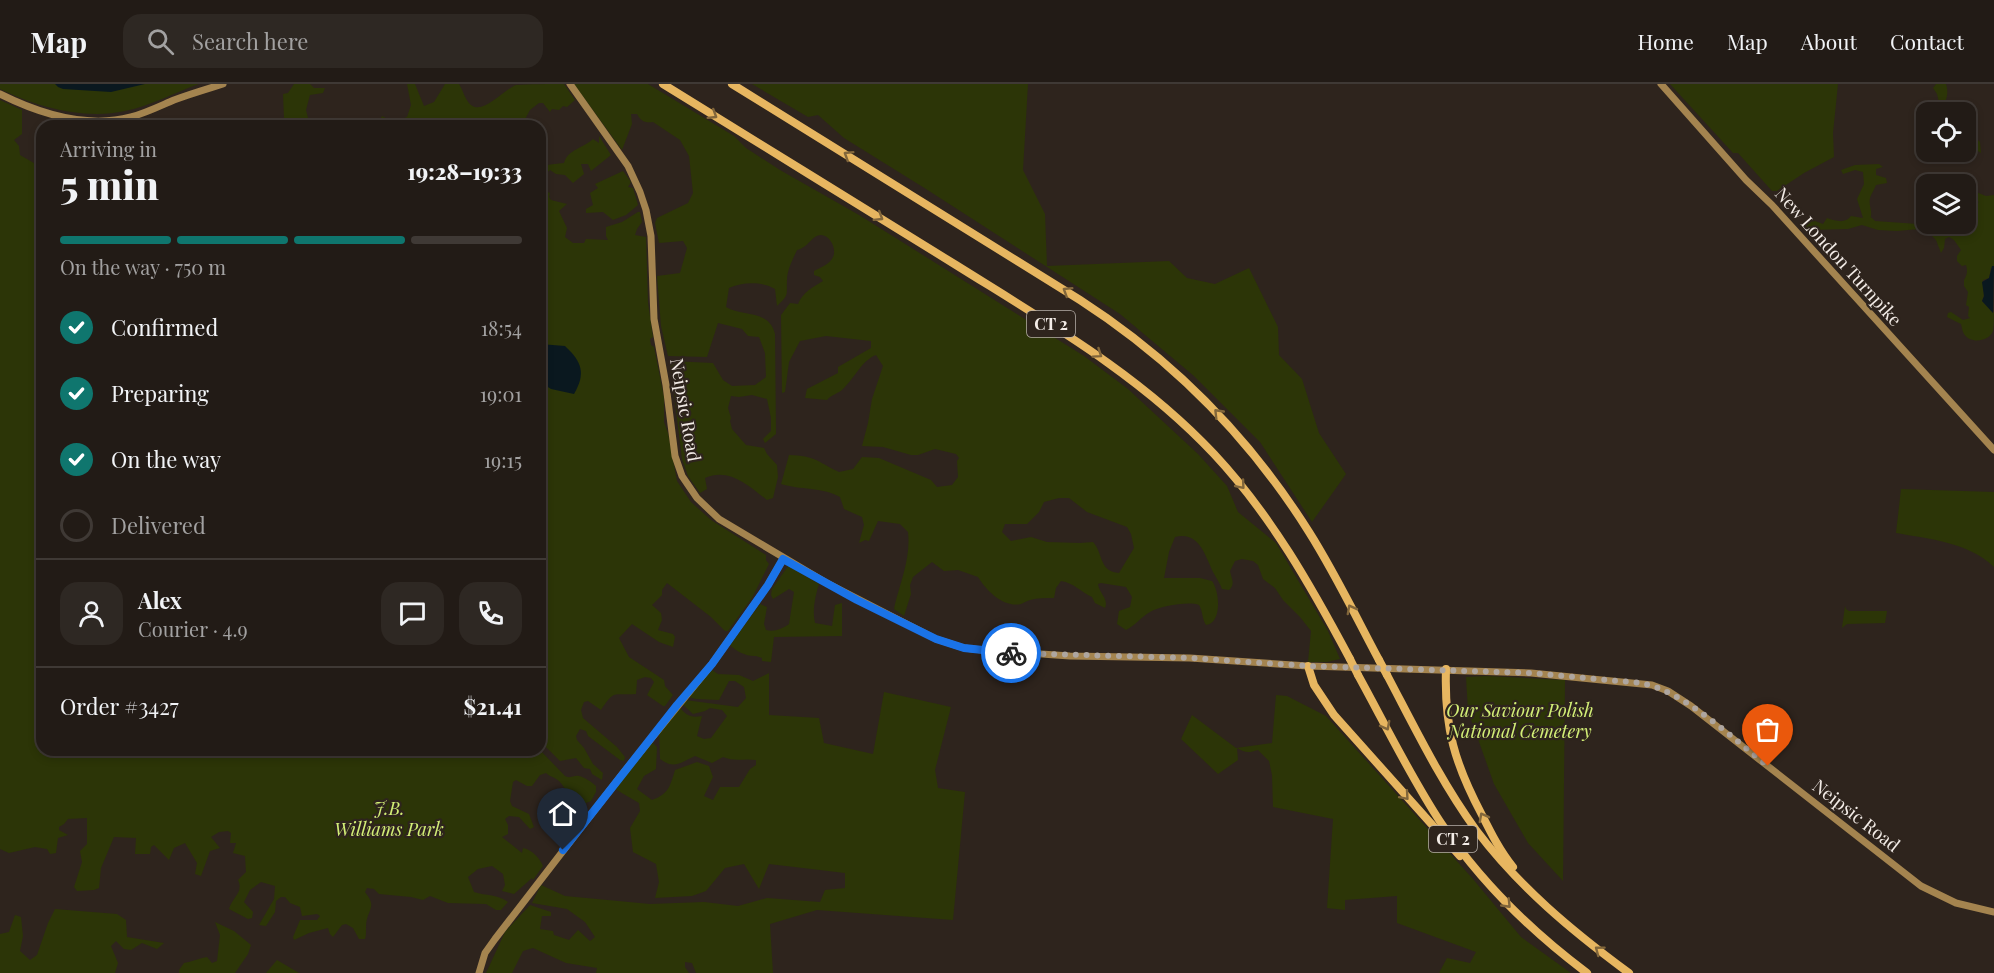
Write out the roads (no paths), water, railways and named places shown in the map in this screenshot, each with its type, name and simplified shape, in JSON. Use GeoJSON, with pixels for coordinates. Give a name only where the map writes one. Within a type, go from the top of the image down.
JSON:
{"type":"FeatureCollection","features":[{"type":"Feature","properties":{"kind":"highway","name":"CT 2"},"geometry":{"type":"LineString","coordinates":[[663,84],[1107,360],[1144,388],[1210,450],[1263,513],[1305,576],[1430,805],[1448,833],[1482,876],[1526,922],[1587,973]]}},
{"type":"Feature","properties":{"kind":"highway","name":"CT 2"},"geometry":{"type":"LineString","coordinates":[[732,84],[1073,295],[1128,333],[1176,372],[1229,425],[1287,498],[1315,541],[1456,800],[1491,848],[1523,885],[1569,927],[1629,973]]}},
{"type":"Feature","properties":{"kind":"highway"},"geometry":{"type":"LineString","coordinates":[[1308,666],[1314,685],[1341,723],[1445,842],[1482,876]]}},
{"type":"Feature","properties":{"kind":"highway"},"geometry":{"type":"LineString","coordinates":[[1446,669],[1449,723],[1458,765],[1493,837],[1520,876],[1523,885]]}},
{"type":"Feature","properties":{"kind":"street"},"geometry":{"type":"LineString","coordinates":[[110,120],[138,115],[223,84]]}},
{"type":"Feature","properties":{"kind":"street","name":"Neipsic Road"},"geometry":{"type":"LineString","coordinates":[[570,84],[628,166],[646,210],[651,236],[654,319],[666,385],[675,456],[682,476],[691,492],[710,512],[783,559],[857,600],[926,634],[964,648],[1004,653],[1180,657],[1308,666],[1531,673],[1641,683],[1668,691],[1691,706],[1922,886],[1956,903],[1994,912]]}},
{"type":"Feature","properties":{"kind":"street","name":"New London Turnpike"},"geometry":{"type":"LineString","coordinates":[[1661,84],[1994,450]]}},
{"type":"Feature","properties":{"kind":"street"},"geometry":{"type":"LineString","coordinates":[[0,94],[49,114],[84,120]]}},
{"type":"Feature","properties":{"kind":"street"},"geometry":{"type":"LineString","coordinates":[[479,973],[485,953],[495,939],[630,764],[712,664],[768,585],[783,559]]}},
{"type":"Feature","properties":{"kind":"park label","name":"Our Saviour Polish National Cemetery"},"geometry":{"type":"Point","coordinates":[1520,721]}},
{"type":"Feature","properties":{"kind":"park label","name":"J.B. Williams Park"},"geometry":{"type":"Point","coordinates":[389,819]}}]}
